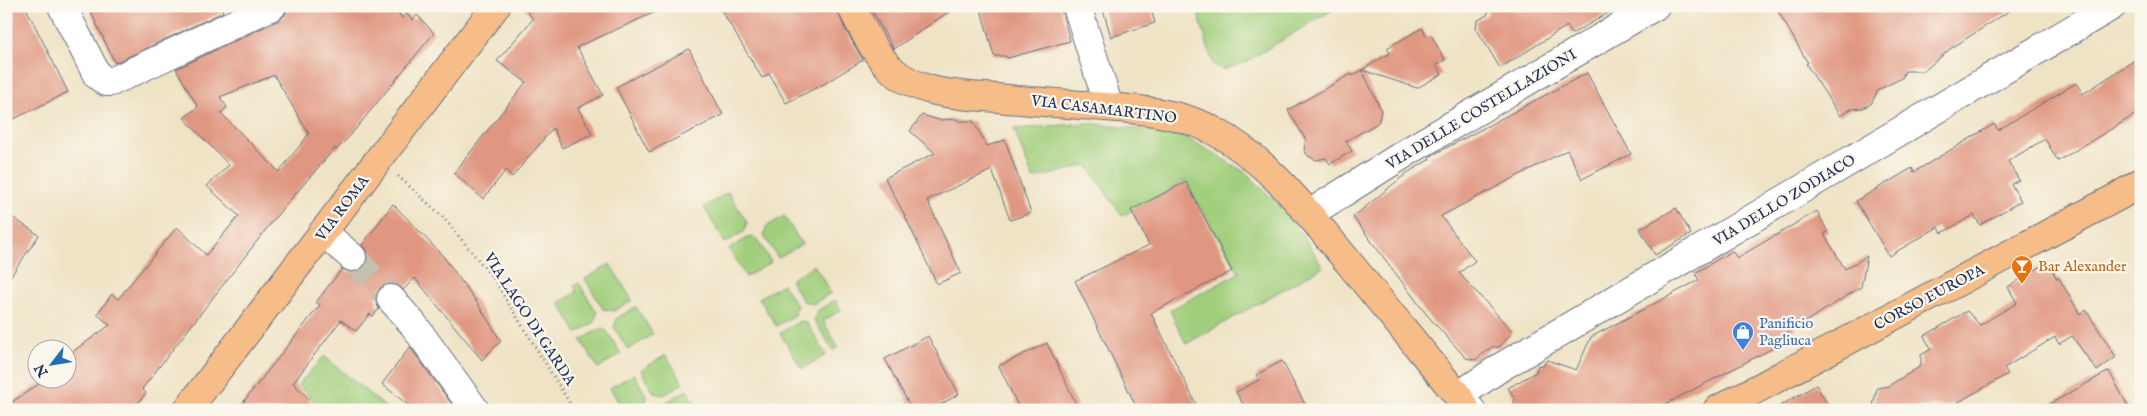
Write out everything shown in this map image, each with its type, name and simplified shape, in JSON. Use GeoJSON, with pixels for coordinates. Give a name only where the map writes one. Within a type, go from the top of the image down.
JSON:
{"type":"FeatureCollection","features":[{"type":"Feature","properties":{"kind":"main road","name":"VIA ROMA"},"geometry":{"type":"LineString","coordinates":[[187,410],[496,6]]}},
{"type":"Feature","properties":{"kind":"main road","name":"VIA CASAMARTINO"},"geometry":{"type":"LineString","coordinates":[[851,6],[871,42],[891,69],[908,81],[925,88],[969,96],[1152,112],[1186,119],[1215,132],[1255,160],[1277,179],[1309,214],[1465,405]]}},
{"type":"Feature","properties":{"kind":"main road","name":"CORSO EUROPA"},"geometry":{"type":"LineString","coordinates":[[1717,410],[2119,196],[2141,182]]}},
{"type":"Feature","properties":{"kind":"street"},"geometry":{"type":"LineString","coordinates":[[62,6],[97,75],[106,82],[111,82],[272,6]]}},
{"type":"Feature","properties":{"kind":"street"},"geometry":{"type":"LineString","coordinates":[[1077,6],[1110,107]]}},
{"type":"Feature","properties":{"kind":"street","name":"VIA DELLE COSTELLAZIONI"},"geometry":{"type":"LineString","coordinates":[[1309,214],[1412,149],[1654,6]]}},
{"type":"Feature","properties":{"kind":"street","name":"VIA DELLO ZODIACO"},"geometry":{"type":"LineString","coordinates":[[1465,405],[1501,368],[2112,6]]}},
{"type":"Feature","properties":{"kind":"street"},"geometry":{"type":"LineString","coordinates":[[323,232],[352,257]]}},
{"type":"Feature","properties":{"kind":"street"},"geometry":{"type":"LineString","coordinates":[[390,299],[413,324],[475,410]]}},
{"type":"Feature","properties":{"kind":"path","name":"VIA LAGO DI GARDA"},"geometry":{"type":"LineString","coordinates":[[379,159],[444,218],[493,278],[574,410]]}},
{"type":"Feature","properties":{"kind":"green space"},"geometry":{"type":"Polygon","coordinates":[[[1196,6],[1339,6],[1244,63],[1223,70],[1213,64],[1196,6]]]}},
{"type":"Feature","properties":{"kind":"green space"},"geometry":{"type":"Polygon","coordinates":[[[1089,123],[1182,135],[1245,172],[1290,215],[1323,267],[1186,344],[1170,310],[1239,273],[1185,181],[1122,216],[1087,165],[1033,179],[1014,129],[1089,123]]]}},
{"type":"Feature","properties":{"kind":"green space"},"geometry":{"type":"Polygon","coordinates":[[[728,192],[747,222],[745,231],[725,243],[704,207],[728,192]]]}},
{"type":"Feature","properties":{"kind":"green space"},"geometry":{"type":"Polygon","coordinates":[[[784,216],[802,244],[778,258],[764,236],[766,227],[784,216]]]}},
{"type":"Feature","properties":{"kind":"green space"},"geometry":{"type":"Polygon","coordinates":[[[749,237],[757,239],[771,262],[746,277],[729,249],[749,237]]]}},
{"type":"Feature","properties":{"kind":"green space"},"geometry":{"type":"Polygon","coordinates":[[[610,264],[632,300],[614,311],[603,309],[585,279],[610,264]]]}},
{"type":"Feature","properties":{"kind":"green space"},"geometry":{"type":"Polygon","coordinates":[[[814,265],[831,293],[813,304],[803,301],[790,280],[814,265]]]}},
{"type":"Feature","properties":{"kind":"green space"},"geometry":{"type":"Polygon","coordinates":[[[579,283],[597,313],[595,322],[577,333],[559,303],[577,292],[574,286],[579,283]]]}},
{"type":"Feature","properties":{"kind":"green space"},"geometry":{"type":"Polygon","coordinates":[[[783,284],[797,306],[795,315],[776,326],[759,298],[783,284]]]}},
{"type":"Feature","properties":{"kind":"green space"},"geometry":{"type":"Polygon","coordinates":[[[835,300],[841,310],[823,321],[838,347],[833,350],[814,320],[817,311],[835,300]]]}},
{"type":"Feature","properties":{"kind":"green space"},"geometry":{"type":"Polygon","coordinates":[[[636,307],[653,334],[628,350],[614,327],[617,318],[636,307]]]}},
{"type":"Feature","properties":{"kind":"green space"},"geometry":{"type":"Polygon","coordinates":[[[800,321],[807,323],[826,355],[802,369],[780,333],[800,321]]]}},
{"type":"Feature","properties":{"kind":"green space"},"geometry":{"type":"Polygon","coordinates":[[[600,329],[607,331],[621,354],[598,368],[581,340],[600,329]]]}},
{"type":"Feature","properties":{"kind":"green space"},"geometry":{"type":"Polygon","coordinates":[[[666,355],[683,383],[663,395],[654,393],[641,370],[666,355]]]}},
{"type":"Feature","properties":{"kind":"green space"},"geometry":{"type":"Polygon","coordinates":[[[324,356],[388,410],[323,410],[298,385],[324,356]]]}},
{"type":"Feature","properties":{"kind":"green space"},"geometry":{"type":"Polygon","coordinates":[[[634,374],[647,397],[645,405],[638,410],[623,410],[610,388],[634,374]]]}},
{"type":"Feature","properties":{"kind":"green space"},"geometry":{"type":"Polygon","coordinates":[[[687,390],[699,410],[665,410],[667,402],[687,390]]]}},
{"type":"Feature","properties":{"kind":"building"},"geometry":{"type":"Polygon","coordinates":[[[6,6],[25,6],[68,92],[6,123],[6,6]]]}},
{"type":"Feature","properties":{"kind":"building"},"geometry":{"type":"Polygon","coordinates":[[[88,6],[221,6],[223,12],[115,63],[88,6]]]}},
{"type":"Feature","properties":{"kind":"building"},"geometry":{"type":"Polygon","coordinates":[[[296,6],[394,6],[402,18],[406,14],[413,20],[417,15],[434,33],[349,137],[336,150],[335,148],[278,214],[142,389],[146,393],[133,410],[6,410],[6,406],[33,388],[78,388],[78,348],[110,325],[97,314],[112,294],[118,299],[177,227],[206,255],[239,216],[207,186],[229,165],[184,118],[198,107],[176,69],[279,20],[285,15],[287,10],[296,6]],[[274,75],[220,97],[227,107],[221,113],[279,172],[309,134],[274,75]]]}},
{"type":"Feature","properties":{"kind":"building"},"geometry":{"type":"Polygon","coordinates":[[[523,6],[669,6],[577,47],[603,95],[578,108],[592,134],[562,148],[553,128],[512,177],[506,170],[483,199],[454,173],[526,82],[497,61],[533,19],[523,6]]]}},
{"type":"Feature","properties":{"kind":"building"},"geometry":{"type":"Polygon","coordinates":[[[719,6],[836,6],[845,29],[863,60],[822,85],[786,103],[769,74],[762,78],[719,6]]]}},
{"type":"Feature","properties":{"kind":"building"},"geometry":{"type":"Polygon","coordinates":[[[869,6],[957,6],[894,49],[869,6]]]}},
{"type":"Feature","properties":{"kind":"building"},"geometry":{"type":"Polygon","coordinates":[[[980,6],[1060,6],[1070,41],[1008,58],[1005,56],[994,56],[980,6]]]}},
{"type":"Feature","properties":{"kind":"building"},"geometry":{"type":"Polygon","coordinates":[[[1102,6],[1150,6],[1155,23],[1111,37],[1102,6]]]}},
{"type":"Feature","properties":{"kind":"building"},"geometry":{"type":"Polygon","coordinates":[[[1491,6],[1620,6],[1572,34],[1567,26],[1500,68],[1476,28],[1477,21],[1487,15],[1491,6]]]}},
{"type":"Feature","properties":{"kind":"building"},"geometry":{"type":"Polygon","coordinates":[[[1775,6],[2017,6],[1950,49],[1924,71],[1905,71],[1902,78],[1878,90],[1871,104],[1863,108],[1851,109],[1840,116],[1806,64],[1808,63],[1775,6]]]}},
{"type":"Feature","properties":{"kind":"building"},"geometry":{"type":"Polygon","coordinates":[[[1422,28],[1427,37],[1431,35],[1445,60],[1436,65],[1442,74],[1417,88],[1362,70],[1390,53],[1387,48],[1422,28]]]}},
{"type":"Feature","properties":{"kind":"building"},"geometry":{"type":"Polygon","coordinates":[[[689,49],[723,115],[649,152],[616,87],[689,49]]]}},
{"type":"Feature","properties":{"kind":"building"},"geometry":{"type":"Polygon","coordinates":[[[2141,56],[2141,111],[2058,161],[2045,139],[2008,161],[2019,180],[2011,184],[2021,201],[1980,225],[1974,215],[1942,233],[1938,227],[1889,256],[1856,201],[1912,168],[1914,172],[1994,124],[1998,130],[2076,83],[2083,94],[2141,56]]]}},
{"type":"Feature","properties":{"kind":"building"},"geometry":{"type":"Polygon","coordinates":[[[1362,70],[1381,110],[1379,121],[1346,141],[1352,151],[1330,164],[1326,158],[1316,160],[1308,156],[1304,150],[1306,140],[1288,110],[1351,74],[1352,76],[1362,70]]]}},
{"type":"Feature","properties":{"kind":"building"},"geometry":{"type":"Polygon","coordinates":[[[1587,73],[1631,154],[1582,179],[1567,150],[1441,216],[1475,261],[1459,273],[1513,332],[1499,347],[1492,347],[1475,360],[1466,358],[1427,315],[1353,217],[1407,173],[1430,159],[1429,157],[1587,73]]]}},
{"type":"Feature","properties":{"kind":"building"},"geometry":{"type":"Polygon","coordinates":[[[922,115],[939,120],[957,119],[958,121],[973,121],[987,146],[1005,140],[1031,213],[1010,220],[992,170],[927,200],[961,273],[937,284],[885,178],[935,153],[910,131],[922,115]]]}},
{"type":"Feature","properties":{"kind":"building"},"geometry":{"type":"Polygon","coordinates":[[[1186,182],[1232,271],[1151,313],[1199,410],[1138,410],[1075,281],[1149,245],[1131,210],[1186,182]]]}},
{"type":"Feature","properties":{"kind":"building"},"geometry":{"type":"Polygon","coordinates":[[[393,204],[443,256],[476,301],[501,341],[482,360],[415,278],[403,290],[396,284],[387,284],[380,288],[376,294],[376,302],[379,309],[373,316],[370,314],[356,331],[341,320],[293,383],[320,410],[237,410],[320,305],[316,302],[342,269],[349,272],[357,272],[364,267],[367,260],[367,252],[362,245],[393,204]]]}},
{"type":"Feature","properties":{"kind":"building"},"geometry":{"type":"Polygon","coordinates":[[[1676,208],[1691,234],[1655,255],[1640,229],[1676,208]]]}},
{"type":"Feature","properties":{"kind":"building"},"geometry":{"type":"Polygon","coordinates":[[[1817,211],[1828,232],[1824,234],[1845,269],[1867,256],[1861,287],[1783,336],[1787,341],[1654,410],[1512,410],[1515,399],[1508,388],[1536,372],[1538,365],[1543,366],[1547,360],[1576,370],[1591,337],[1699,280],[1695,273],[1732,251],[1737,258],[1817,211]]]}},
{"type":"Feature","properties":{"kind":"building"},"geometry":{"type":"Polygon","coordinates":[[[6,213],[39,235],[6,283],[6,213]]]}},
{"type":"Feature","properties":{"kind":"building"},"geometry":{"type":"Polygon","coordinates":[[[2048,262],[2080,314],[2086,310],[2116,357],[2097,371],[2072,336],[2059,344],[2055,337],[2004,368],[2008,374],[1955,404],[1917,407],[1919,410],[1872,410],[1877,388],[1888,386],[1921,366],[1921,355],[1931,349],[1924,336],[1967,311],[1980,325],[2017,303],[2008,287],[2048,262]]]}},
{"type":"Feature","properties":{"kind":"building"},"geometry":{"type":"Polygon","coordinates":[[[928,336],[959,394],[931,410],[912,410],[885,359],[928,336]]]}},
{"type":"Feature","properties":{"kind":"building"},"geometry":{"type":"Polygon","coordinates":[[[1047,343],[1079,410],[1020,410],[999,366],[1047,343]]]}},
{"type":"Feature","properties":{"kind":"building"},"geometry":{"type":"Polygon","coordinates":[[[410,347],[456,410],[414,410],[382,384],[410,347]]]}},
{"type":"Feature","properties":{"kind":"building"},"geometry":{"type":"Polygon","coordinates":[[[1282,361],[1308,410],[1246,410],[1236,392],[1259,380],[1256,375],[1282,361]]]}},
{"type":"Feature","properties":{"kind":"building"},"geometry":{"type":"Polygon","coordinates":[[[2109,371],[2130,410],[2039,410],[2109,371]]]}},
{"type":"Feature","properties":{"kind":"building"},"geometry":{"type":"Polygon","coordinates":[[[1816,385],[1831,410],[1773,410],[1816,385]]]}},
{"type":"Feature","properties":{"kind":"tunnel"},"geometry":{"type":"LineString","coordinates":[[352,257],[391,299]]}},
{"type":"Feature","properties":{"kind":"place","name":"Bar Alexander"},"geometry":{"type":"Point","coordinates":[2022,285]}},
{"type":"Feature","properties":{"kind":"place","name":"Panificio Pagliuca"},"geometry":{"type":"Point","coordinates":[1743,351]}}]}
